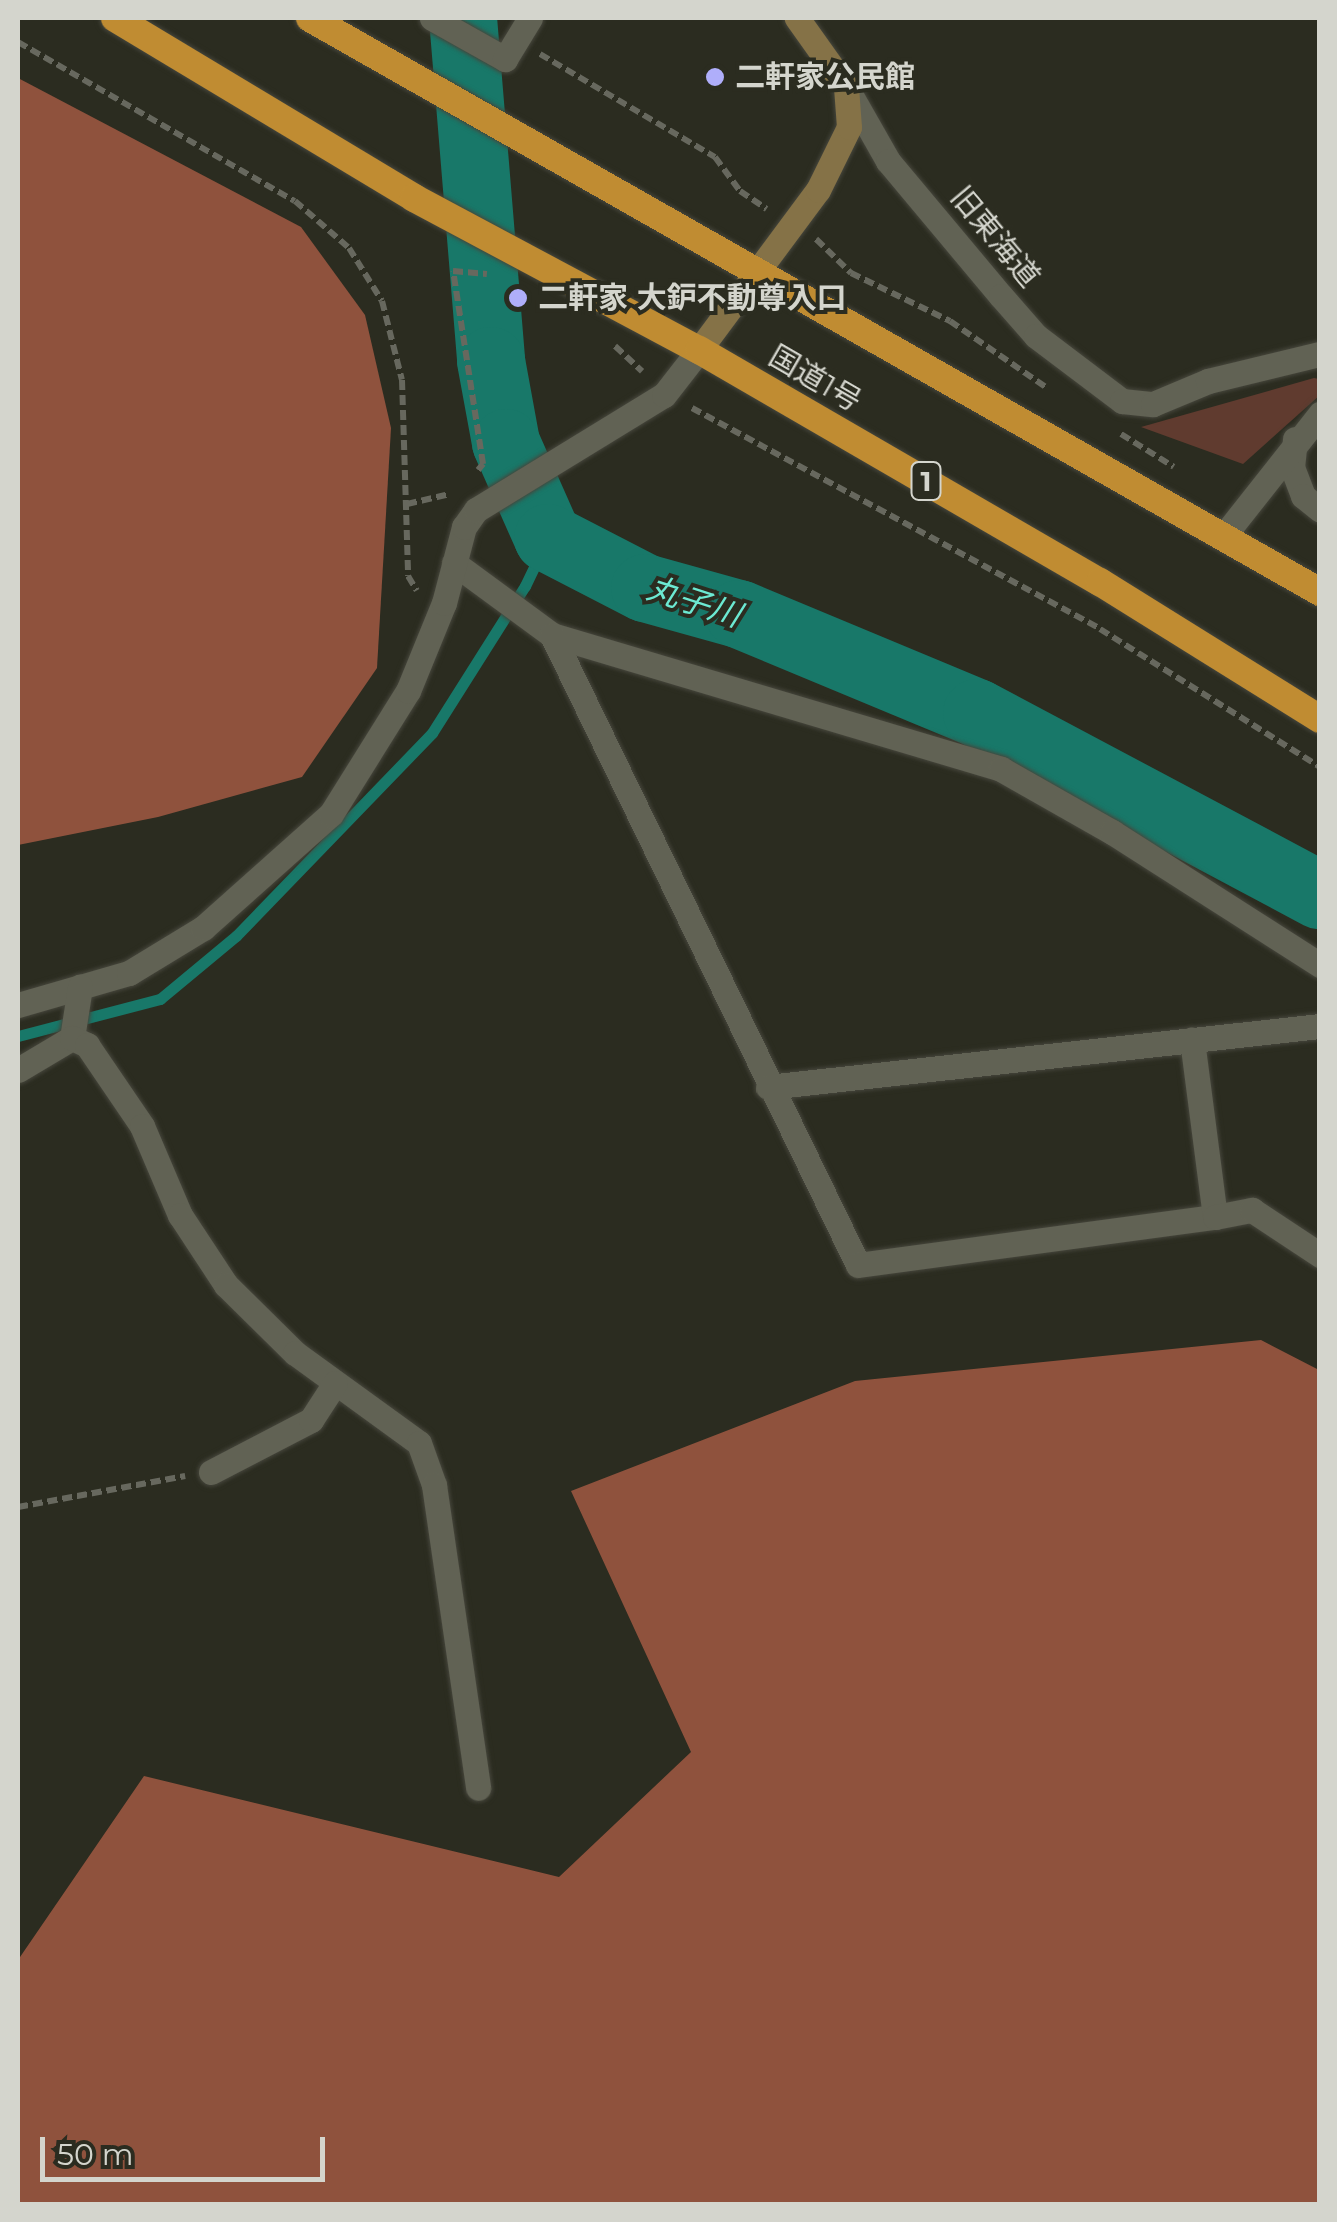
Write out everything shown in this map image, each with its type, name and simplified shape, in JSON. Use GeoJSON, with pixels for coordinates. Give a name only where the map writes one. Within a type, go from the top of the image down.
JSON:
{"type":"FeatureCollection","features":[{"type":"Feature","properties":{"kind":"highway","name":"国道1号"},"geometry":{"type":"LineString","coordinates":[[115,18],[414,198],[700,350],[1100,582],[1320,719]]}},
{"type":"Feature","properties":{"kind":"highway"},"geometry":{"type":"LineString","coordinates":[[310,18],[520,132],[1226,534],[1320,592]]}},
{"type":"Feature","properties":{"kind":"main road"},"geometry":{"type":"LineString","coordinates":[[700,350],[838,158],[850,127],[846,87],[797,18]]}},
{"type":"Feature","properties":{"kind":"street"},"geometry":{"type":"LineString","coordinates":[[432,18],[512,50],[530,18]]}},
{"type":"Feature","properties":{"kind":"street","name":"旧東海道"},"geometry":{"type":"LineString","coordinates":[[846,87],[888,160],[1036,336],[1122,401],[1154,404],[1246,370],[1320,354]]}},
{"type":"Feature","properties":{"kind":"street"},"geometry":{"type":"LineString","coordinates":[[18,1005],[129,972],[203,928],[330,814],[408,692],[476,510],[664,395],[700,350]]}},
{"type":"Feature","properties":{"kind":"street"},"geometry":{"type":"LineString","coordinates":[[1226,534],[1295,438],[1320,414]]}},
{"type":"Feature","properties":{"kind":"street"},"geometry":{"type":"LineString","coordinates":[[1295,438],[1292,467],[1303,496],[1320,510]]}},
{"type":"Feature","properties":{"kind":"street"},"geometry":{"type":"LineString","coordinates":[[454,563],[552,635],[1001,769],[1128,841],[1320,965]]}},
{"type":"Feature","properties":{"kind":"street"},"geometry":{"type":"LineString","coordinates":[[552,635],[768,1087],[858,1264],[1252,1210],[1320,1255]]}},
{"type":"Feature","properties":{"kind":"street"},"geometry":{"type":"LineString","coordinates":[[72,1038],[80,987]]}},
{"type":"Feature","properties":{"kind":"street"},"geometry":{"type":"LineString","coordinates":[[768,1087],[1319,1027]]}},
{"type":"Feature","properties":{"kind":"street"},"geometry":{"type":"LineString","coordinates":[[18,1070],[72,1038]]}},
{"type":"Feature","properties":{"kind":"street"},"geometry":{"type":"LineString","coordinates":[[72,1038],[104,1061],[142,1126],[180,1215],[226,1285],[335,1383],[419,1443],[428,1457],[478,1788]]}},
{"type":"Feature","properties":{"kind":"street"},"geometry":{"type":"LineString","coordinates":[[1192,1039],[1215,1217]]}},
{"type":"Feature","properties":{"kind":"street"},"geometry":{"type":"LineString","coordinates":[[210,1472],[311,1420],[335,1383]]}},
{"type":"Feature","properties":{"kind":"path"},"geometry":{"type":"LineString","coordinates":[[18,42],[295,200],[349,248],[382,301],[402,380],[408,576],[420,596]]}},
{"type":"Feature","properties":{"kind":"path"},"geometry":{"type":"LineString","coordinates":[[512,50],[716,158],[740,192],[824,244],[850,274],[950,320],[1061,396]]}},
{"type":"Feature","properties":{"kind":"path"},"geometry":{"type":"LineString","coordinates":[[470,478],[483,464],[453,271],[490,274]]}},
{"type":"Feature","properties":{"kind":"path"},"geometry":{"type":"LineString","coordinates":[[607,342],[664,395],[1100,629],[1320,767]]}},
{"type":"Feature","properties":{"kind":"path"},"geometry":{"type":"LineString","coordinates":[[1110,428],[1176,469]]}},
{"type":"Feature","properties":{"kind":"path"},"geometry":{"type":"LineString","coordinates":[[407,504],[456,492]]}},
{"type":"Feature","properties":{"kind":"path"},"geometry":{"type":"LineString","coordinates":[[18,1508],[210,1472]]}},
{"type":"Feature","properties":{"kind":"shaded area"},"geometry":{"type":"Polygon","coordinates":[[[18,78],[301,227],[365,315],[391,428],[377,668],[302,777],[158,817],[18,845],[18,78]]]}},
{"type":"Feature","properties":{"kind":"shaded area"},"geometry":{"type":"Polygon","coordinates":[[[1319,379],[1319,396],[1243,464],[1141,427],[1319,379]]]}},
{"type":"Feature","properties":{"kind":"shaded area"},"geometry":{"type":"Polygon","coordinates":[[[1261,1340],[1319,1370],[1319,2204],[18,2204],[18,1960],[144,1776],[559,1877],[691,1752],[571,1491],[855,1381],[1261,1340]]]}},
{"type":"Feature","properties":{"kind":"waterway","name":"丸子川"},"geometry":{"type":"LineString","coordinates":[[463,18],[491,361],[506,443],[548,538],[645,588],[739,614],[977,713],[1320,895]]}},
{"type":"Feature","properties":{"kind":"waterway"},"geometry":{"type":"LineString","coordinates":[[18,1036],[160,999],[236,936],[432,733],[525,586],[548,538]]}},
{"type":"Feature","properties":{"kind":"place","name":"二軒家公民館"},"geometry":{"type":"Point","coordinates":[715,77]}},
{"type":"Feature","properties":{"kind":"place","name":"二軒家 大鈩不動尊入口"},"geometry":{"type":"Point","coordinates":[518,298]}}]}
